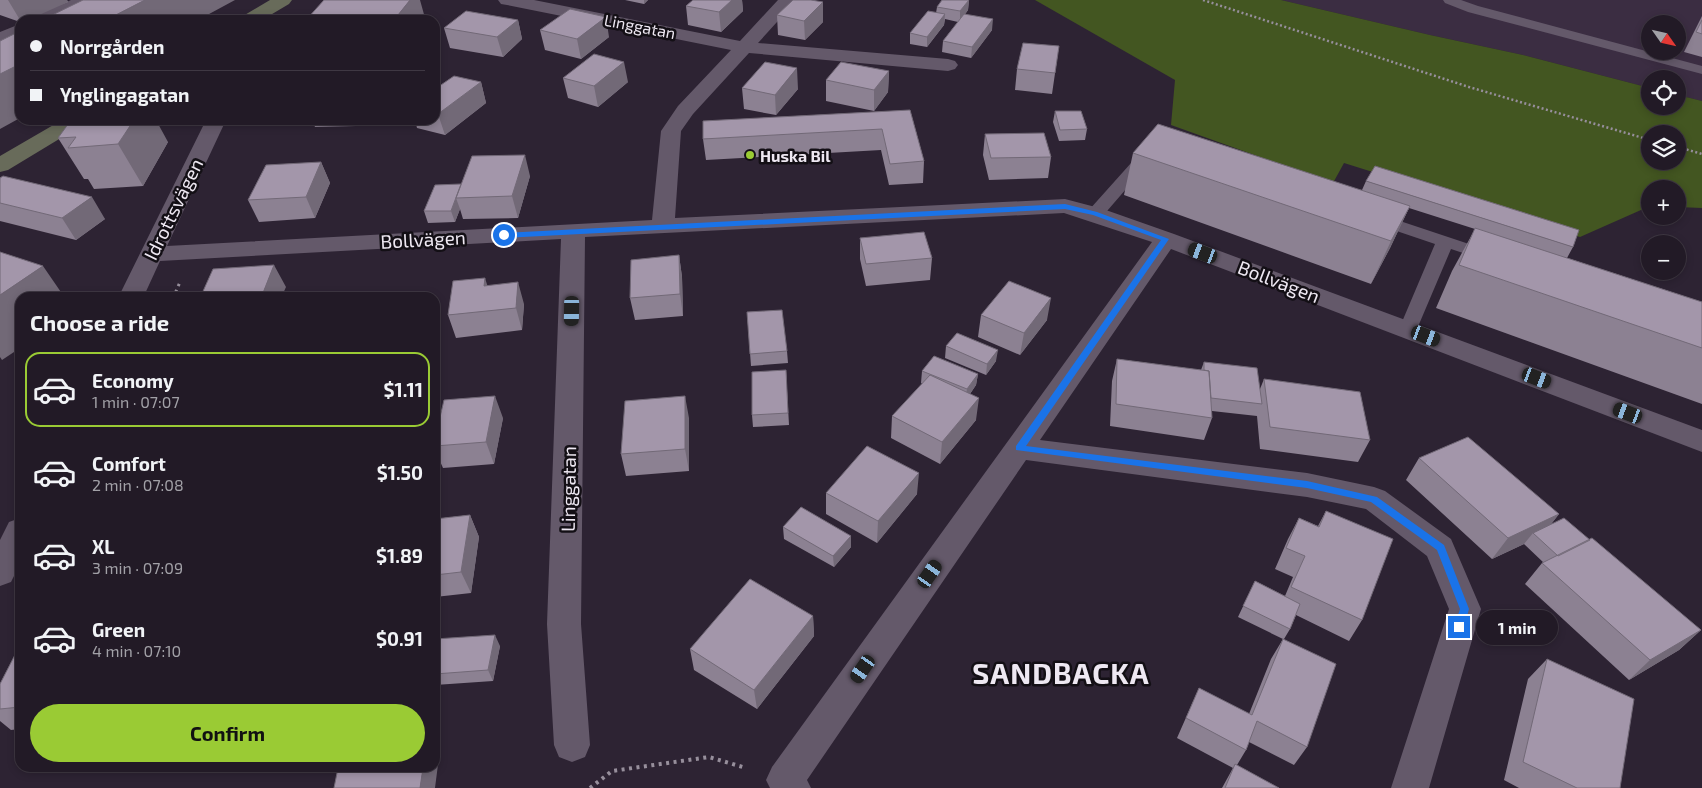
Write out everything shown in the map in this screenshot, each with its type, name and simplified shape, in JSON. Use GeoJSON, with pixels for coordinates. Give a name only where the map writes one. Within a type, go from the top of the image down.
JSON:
{"type":"FeatureCollection","features":[{"type":"Feature","properties":{"kind":"main road"},"geometry":{"type":"LineString","coordinates":[[258,15],[283,0]]}},
{"type":"Feature","properties":{"kind":"main road"},"geometry":{"type":"LineString","coordinates":[[0,165],[68,125]]}},
{"type":"Feature","properties":{"kind":"street","name":"Linggatan"},"geometry":{"type":"LineString","coordinates":[[507,0],[744,47],[948,65]]}},
{"type":"Feature","properties":{"kind":"street"},"geometry":{"type":"LineString","coordinates":[[663,226],[671,131],[685,110],[788,0]]}},
{"type":"Feature","properties":{"kind":"street","name":"Idrottsvägen"},"geometry":{"type":"LineString","coordinates":[[133,292],[214,125]]}},
{"type":"Feature","properties":{"kind":"street","name":"Bollvägen"},"geometry":{"type":"LineString","coordinates":[[152,254],[1065,206],[1095,214],[1166,239],[1702,440]]}},
{"type":"Feature","properties":{"kind":"street","name":"Linggatan"},"geometry":{"type":"LineString","coordinates":[[572,745],[564,624],[573,232]]}},
{"type":"Feature","properties":{"kind":"street"},"geometry":{"type":"LineString","coordinates":[[789,784],[1019,448],[1166,239]]}},
{"type":"Feature","properties":{"kind":"street"},"geometry":{"type":"LineString","coordinates":[[1019,448],[1307,485],[1374,499],[1440,548],[1465,609],[1410,788]]}},
{"type":"Feature","properties":{"kind":"street"},"geometry":{"type":"LineString","coordinates":[[0,573],[15,542]]}},
{"type":"Feature","properties":{"kind":"lane"},"geometry":{"type":"LineString","coordinates":[[48,15],[82,0]]}},
{"type":"Feature","properties":{"kind":"lane"},"geometry":{"type":"LineString","coordinates":[[1449,0],[1473,9],[1702,70]]}},
{"type":"Feature","properties":{"kind":"lane"},"geometry":{"type":"LineString","coordinates":[[0,22],[15,27]]}},
{"type":"Feature","properties":{"kind":"lane"},"geometry":{"type":"LineString","coordinates":[[0,37],[15,30]]}},
{"type":"Feature","properties":{"kind":"lane"},"geometry":{"type":"LineString","coordinates":[[1095,214],[1156,145]]}},
{"type":"Feature","properties":{"kind":"lane"},"geometry":{"type":"LineString","coordinates":[[1361,214],[1509,262]]}},
{"type":"Feature","properties":{"kind":"lane"},"geometry":{"type":"LineString","coordinates":[[1408,329],[1445,242]]}},
{"type":"Feature","properties":{"kind":"path"},"geometry":{"type":"LineString","coordinates":[[1203,0],[1469,87],[1641,137]]}},
{"type":"Feature","properties":{"kind":"path"},"geometry":{"type":"LineString","coordinates":[[1686,150],[1702,154]]}},
{"type":"Feature","properties":{"kind":"path"},"geometry":{"type":"LineString","coordinates":[[590,788],[612,770],[709,757],[789,784]]}},
{"type":"Feature","properties":{"kind":"shaded area"},"geometry":{"type":"Polygon","coordinates":[[[1281,0],[1702,0],[1702,101],[1686,97],[1686,70],[1641,70],[1641,86],[1523,55],[1281,0]]]}},
{"type":"Feature","properties":{"kind":"green space"},"geometry":{"type":"Polygon","coordinates":[[[1035,0],[1281,0],[1523,55],[1641,86],[1641,115],[1686,115],[1686,97],[1702,101],[1702,208],[1686,207],[1686,180],[1641,180],[1641,210],[1580,237],[1344,163],[1333,183],[1171,125],[1175,80],[1035,0]]]}},
{"type":"Feature","properties":{"kind":"building"},"geometry":{"type":"Polygon","coordinates":[[[83,0],[145,0],[116,15],[52,15],[83,0]]]}},
{"type":"Feature","properties":{"kind":"building"},"geometry":{"type":"Polygon","coordinates":[[[324,0],[410,0],[398,15],[310,15],[324,0]]]}},
{"type":"Feature","properties":{"kind":"building"},"geometry":{"type":"Polygon","coordinates":[[[693,0],[732,0],[719,12],[686,6],[693,0]]]}},
{"type":"Feature","properties":{"kind":"building"},"geometry":{"type":"Polygon","coordinates":[[[793,0],[823,2],[804,21],[777,15],[793,0]]]}},
{"type":"Feature","properties":{"kind":"building"},"geometry":{"type":"Polygon","coordinates":[[[942,0],[969,0],[960,11],[937,7],[942,0]]]}},
{"type":"Feature","properties":{"kind":"building"},"geometry":{"type":"Polygon","coordinates":[[[570,9],[606,17],[577,39],[540,30],[570,9]]]}},
{"type":"Feature","properties":{"kind":"building"},"geometry":{"type":"Polygon","coordinates":[[[466,11],[518,20],[497,37],[444,28],[466,11]]]}},
{"type":"Feature","properties":{"kind":"building"},"geometry":{"type":"Polygon","coordinates":[[[928,11],[945,14],[927,37],[910,33],[928,11]]]}},
{"type":"Feature","properties":{"kind":"building"},"geometry":{"type":"Polygon","coordinates":[[[964,14],[993,19],[972,47],[943,41],[964,14]]]}},
{"type":"Feature","properties":{"kind":"building"},"geometry":{"type":"Polygon","coordinates":[[[1702,20],[1702,34],[1696,32],[1702,20]]]}},
{"type":"Feature","properties":{"kind":"building"},"geometry":{"type":"Polygon","coordinates":[[[15,34],[15,66],[0,74],[0,41],[15,34]]]}},
{"type":"Feature","properties":{"kind":"building"},"geometry":{"type":"Polygon","coordinates":[[[1023,43],[1059,46],[1055,73],[1017,69],[1023,43]]]}},
{"type":"Feature","properties":{"kind":"building"},"geometry":{"type":"Polygon","coordinates":[[[594,54],[624,62],[594,86],[563,78],[594,54]]]}},
{"type":"Feature","properties":{"kind":"building"},"geometry":{"type":"Polygon","coordinates":[[[765,62],[797,68],[775,95],[742,88],[765,62]]]}},
{"type":"Feature","properties":{"kind":"building"},"geometry":{"type":"Polygon","coordinates":[[[841,62],[889,71],[874,90],[826,80],[841,62]]]}},
{"type":"Feature","properties":{"kind":"building"},"geometry":{"type":"Polygon","coordinates":[[[454,76],[481,82],[440,113],[440,86],[454,76]]]}},
{"type":"Feature","properties":{"kind":"building"},"geometry":{"type":"Polygon","coordinates":[[[910,110],[924,161],[890,164],[882,129],[703,139],[703,121],[910,110]]]}},
{"type":"Feature","properties":{"kind":"building"},"geometry":{"type":"Polygon","coordinates":[[[1055,111],[1081,111],[1087,129],[1060,130],[1055,111]]]}},
{"type":"Feature","properties":{"kind":"building"},"geometry":{"type":"Polygon","coordinates":[[[1158,124],[1410,206],[1391,241],[1133,153],[1158,124]]]}},
{"type":"Feature","properties":{"kind":"building"},"geometry":{"type":"Polygon","coordinates":[[[67,125],[131,125],[118,144],[68,148],[76,137],[58,138],[67,125]]]}},
{"type":"Feature","properties":{"kind":"building"},"geometry":{"type":"Polygon","coordinates":[[[1044,133],[1051,157],[991,158],[985,134],[1044,133]]]}},
{"type":"Feature","properties":{"kind":"building"},"geometry":{"type":"Polygon","coordinates":[[[525,155],[512,196],[456,198],[472,156],[525,155]]]}},
{"type":"Feature","properties":{"kind":"building"},"geometry":{"type":"Polygon","coordinates":[[[321,162],[306,197],[248,200],[266,165],[321,162]]]}},
{"type":"Feature","properties":{"kind":"building"},"geometry":{"type":"Polygon","coordinates":[[[1375,166],[1579,230],[1573,247],[1366,181],[1375,166]]]}},
{"type":"Feature","properties":{"kind":"building"},"geometry":{"type":"Polygon","coordinates":[[[3,176],[92,197],[62,218],[0,203],[0,178],[3,176]]]}},
{"type":"Feature","properties":{"kind":"building"},"geometry":{"type":"Polygon","coordinates":[[[461,184],[451,211],[424,211],[435,185],[461,184]]]}},
{"type":"Feature","properties":{"kind":"building"},"geometry":{"type":"Polygon","coordinates":[[[1475,228],[1702,302],[1702,348],[1459,265],[1475,228]]]}},
{"type":"Feature","properties":{"kind":"building"},"geometry":{"type":"Polygon","coordinates":[[[924,232],[932,258],[866,264],[860,238],[924,232]]]}},
{"type":"Feature","properties":{"kind":"building"},"geometry":{"type":"Polygon","coordinates":[[[0,252],[43,266],[0,295],[0,252]]]}},
{"type":"Feature","properties":{"kind":"building"},"geometry":{"type":"Polygon","coordinates":[[[679,255],[680,294],[630,298],[631,260],[679,255]]]}},
{"type":"Feature","properties":{"kind":"building"},"geometry":{"type":"Polygon","coordinates":[[[274,265],[263,292],[203,292],[213,269],[274,265]]]}},
{"type":"Feature","properties":{"kind":"building"},"geometry":{"type":"Polygon","coordinates":[[[485,278],[484,286],[518,282],[516,308],[448,315],[453,281],[485,278]]]}},
{"type":"Feature","properties":{"kind":"building"},"geometry":{"type":"Polygon","coordinates":[[[1009,281],[1051,298],[1024,333],[981,315],[1009,281]]]}},
{"type":"Feature","properties":{"kind":"building"},"geometry":{"type":"Polygon","coordinates":[[[782,310],[787,351],[750,354],[747,312],[782,310]]]}},
{"type":"Feature","properties":{"kind":"building"},"geometry":{"type":"Polygon","coordinates":[[[957,333],[998,350],[987,364],[946,346],[957,333]]]}},
{"type":"Feature","properties":{"kind":"building"},"geometry":{"type":"Polygon","coordinates":[[[934,356],[978,374],[967,389],[922,371],[934,356]]]}},
{"type":"Feature","properties":{"kind":"building"},"geometry":{"type":"Polygon","coordinates":[[[1117,359],[1209,371],[1212,418],[1116,404],[1117,359]]]}},
{"type":"Feature","properties":{"kind":"building"},"geometry":{"type":"Polygon","coordinates":[[[1204,362],[1257,368],[1262,404],[1211,398],[1209,371],[1204,370],[1204,362]]]}},
{"type":"Feature","properties":{"kind":"building"},"geometry":{"type":"Polygon","coordinates":[[[786,370],[788,413],[752,415],[752,372],[786,370]]]}},
{"type":"Feature","properties":{"kind":"building"},"geometry":{"type":"Polygon","coordinates":[[[930,375],[979,398],[942,442],[892,416],[930,375]]]}},
{"type":"Feature","properties":{"kind":"building"},"geometry":{"type":"Polygon","coordinates":[[[1264,379],[1360,392],[1370,440],[1270,427],[1264,379]]]}},
{"type":"Feature","properties":{"kind":"building"},"geometry":{"type":"Polygon","coordinates":[[[495,396],[486,442],[440,446],[440,417],[444,400],[495,396]]]}},
{"type":"Feature","properties":{"kind":"building"},"geometry":{"type":"Polygon","coordinates":[[[685,396],[685,449],[621,454],[625,401],[685,396]]]}},
{"type":"Feature","properties":{"kind":"building"},"geometry":{"type":"Polygon","coordinates":[[[1468,437],[1559,514],[1508,538],[1419,458],[1468,437]]]}},
{"type":"Feature","properties":{"kind":"building"},"geometry":{"type":"Polygon","coordinates":[[[867,446],[919,473],[878,521],[826,493],[867,446]]]}},
{"type":"Feature","properties":{"kind":"building"},"geometry":{"type":"Polygon","coordinates":[[[801,507],[851,536],[833,556],[783,527],[801,507]]]}},
{"type":"Feature","properties":{"kind":"building"},"geometry":{"type":"Polygon","coordinates":[[[1326,511],[1393,539],[1362,620],[1291,587],[1305,556],[1286,548],[1299,518],[1319,527],[1326,511]]]}},
{"type":"Feature","properties":{"kind":"building"},"geometry":{"type":"Polygon","coordinates":[[[470,515],[461,572],[440,574],[440,518],[470,515]]]}},
{"type":"Feature","properties":{"kind":"building"},"geometry":{"type":"Polygon","coordinates":[[[1564,518],[1590,540],[1558,556],[1533,533],[1564,518]]]}},
{"type":"Feature","properties":{"kind":"building"},"geometry":{"type":"Polygon","coordinates":[[[1592,538],[1701,630],[1650,660],[1542,563],[1592,538]]]}},
{"type":"Feature","properties":{"kind":"building"},"geometry":{"type":"Polygon","coordinates":[[[750,579],[813,616],[754,690],[690,649],[750,579]]]}},
{"type":"Feature","properties":{"kind":"building"},"geometry":{"type":"Polygon","coordinates":[[[1255,581],[1300,604],[1290,629],[1243,606],[1255,581]]]}},
{"type":"Feature","properties":{"kind":"building"},"geometry":{"type":"Polygon","coordinates":[[[495,635],[488,670],[440,674],[440,639],[495,635]]]}},
{"type":"Feature","properties":{"kind":"building"},"geometry":{"type":"Polygon","coordinates":[[[1283,639],[1336,664],[1307,747],[1257,721],[1246,750],[1186,718],[1199,688],[1252,715],[1283,639]]]}},
{"type":"Feature","properties":{"kind":"building"},"geometry":{"type":"Polygon","coordinates":[[[15,655],[15,708],[0,709],[0,684],[15,655]]]}},
{"type":"Feature","properties":{"kind":"building"},"geometry":{"type":"Polygon","coordinates":[[[1547,659],[1634,699],[1620,788],[1577,788],[1523,762],[1547,659]]]}},
{"type":"Feature","properties":{"kind":"building"},"geometry":{"type":"Polygon","coordinates":[[[1235,764],[1279,788],[1225,788],[1235,764]]]}},
{"type":"Feature","properties":{"kind":"building"},"geometry":{"type":"Polygon","coordinates":[[[337,772],[422,772],[420,788],[334,788],[337,772]]]}},
{"type":"Feature","properties":{"kind":"place","name":"Huska Bil"},"geometry":{"type":"Point","coordinates":[750,155]}},
{"type":"Feature","properties":{"kind":"district","name":"SANDBACKA"},"geometry":{"type":"Point","coordinates":[1061,672]}},
{"type":"Feature","properties":{"kind":"route"},"geometry":{"type":"LineString","coordinates":[[504,235],[1065,206],[1095,214],[1166,239],[1019,448],[1307,485],[1374,499],[1440,548],[1465,609],[1459,627]]}}]}
